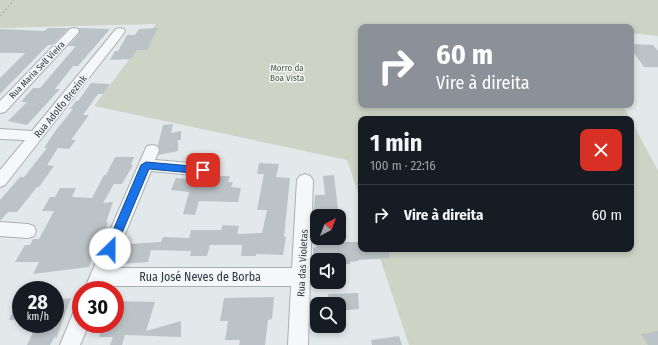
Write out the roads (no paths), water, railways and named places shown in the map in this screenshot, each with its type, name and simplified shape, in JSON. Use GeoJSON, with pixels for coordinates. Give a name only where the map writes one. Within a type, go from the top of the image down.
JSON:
{"type":"FeatureCollection","features":[{"type":"Feature","properties":{"kind":"street","name":"Rua Maria Sell Vieira"},"geometry":{"type":"LineString","coordinates":[[0,109],[74,31]]}},
{"type":"Feature","properties":{"kind":"street","name":"Rua Adolfo Brezink"},"geometry":{"type":"LineString","coordinates":[[0,182],[120,31]]}},
{"type":"Feature","properties":{"kind":"street"},"geometry":{"type":"LineString","coordinates":[[0,134],[36,136]]}},
{"type":"Feature","properties":{"kind":"street"},"geometry":{"type":"LineString","coordinates":[[97,281],[149,157],[203,170]]}},
{"type":"Feature","properties":{"kind":"street","name":"Rua das Violetas"},"geometry":{"type":"LineString","coordinates":[[298,345],[306,180]]}},
{"type":"Feature","properties":{"kind":"street"},"geometry":{"type":"LineString","coordinates":[[0,229],[28,231]]}},
{"type":"Feature","properties":{"kind":"street","name":"Rua José Neves de Borba"},"geometry":{"type":"LineString","coordinates":[[124,282],[301,277]]}},
{"type":"Feature","properties":{"kind":"street"},"geometry":{"type":"LineString","coordinates":[[70,345],[75,333]]}},
{"type":"Feature","properties":{"kind":"park label","name":"Morro da Boa Vista"},"geometry":{"type":"Point","coordinates":[287,74]}}]}
